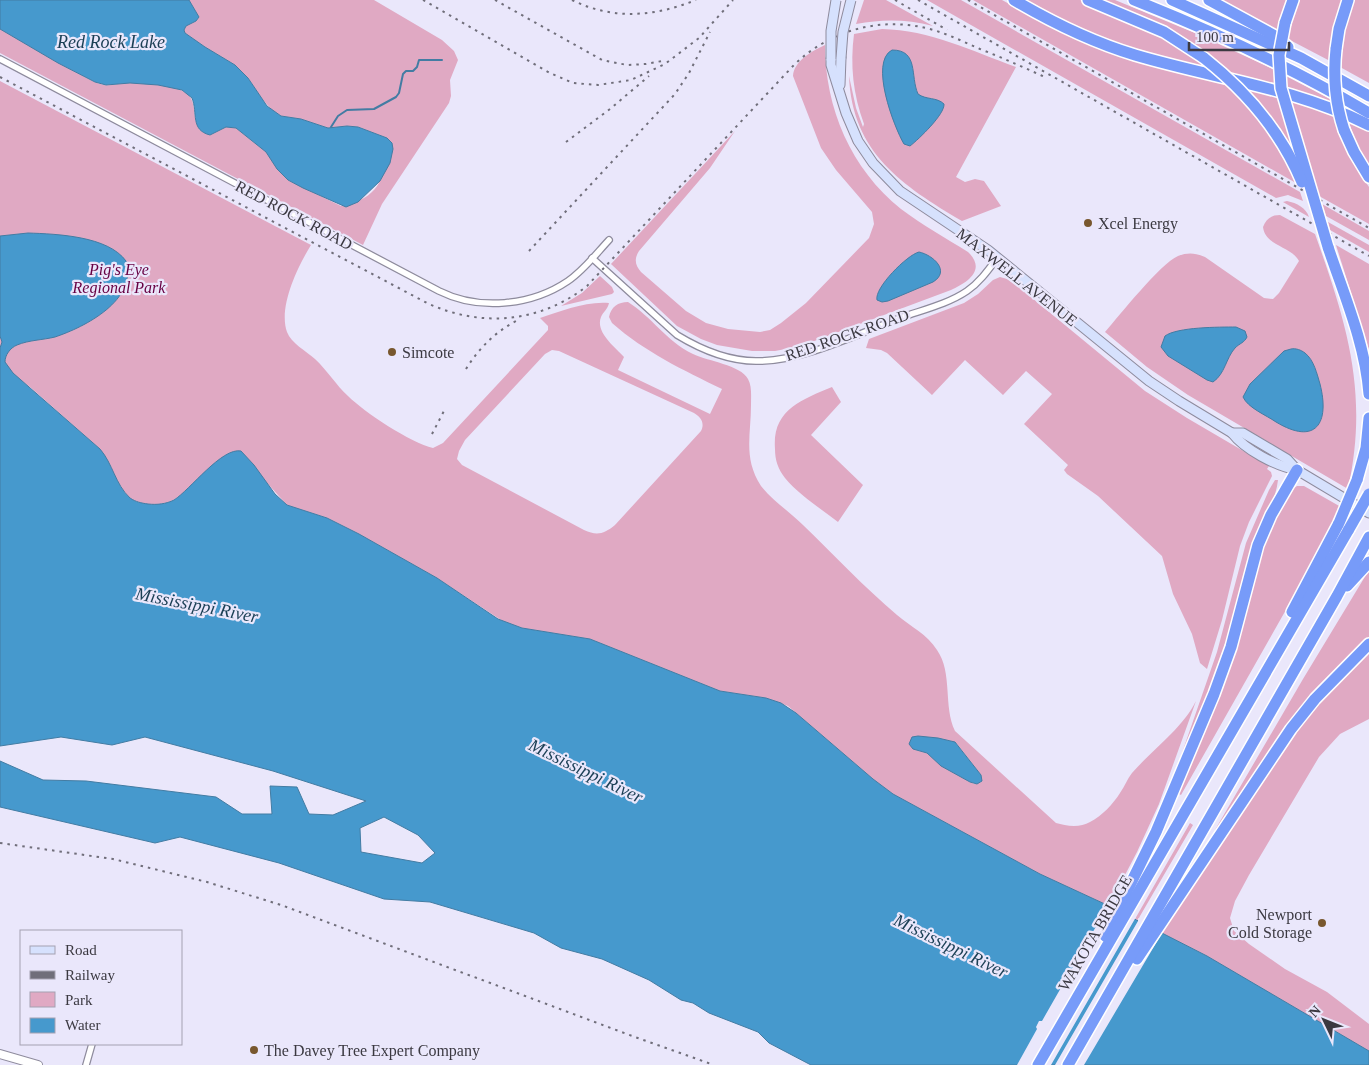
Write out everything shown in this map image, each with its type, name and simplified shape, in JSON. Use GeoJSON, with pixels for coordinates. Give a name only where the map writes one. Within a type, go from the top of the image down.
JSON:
{"type":"FeatureCollection","features":[{"type":"Feature","properties":{"kind":"highway"},"geometry":{"type":"LineString","coordinates":[[1014,0],[1069,30],[1117,49],[1151,60],[1298,96],[1342,112],[1369,125]]}},
{"type":"Feature","properties":{"kind":"highway"},"geometry":{"type":"LineString","coordinates":[[1088,0],[1164,32],[1204,58],[1244,94],[1275,132],[1299,176],[1328,247]]}},
{"type":"Feature","properties":{"kind":"highway"},"geometry":{"type":"LineString","coordinates":[[1134,0],[1195,25],[1265,58],[1369,114]]}},
{"type":"Feature","properties":{"kind":"highway"},"geometry":{"type":"LineString","coordinates":[[1172,0],[1301,58],[1366,94]]}},
{"type":"Feature","properties":{"kind":"highway"},"geometry":{"type":"LineString","coordinates":[[1210,0],[1277,37],[1301,58]]}},
{"type":"Feature","properties":{"kind":"highway"},"geometry":{"type":"LineString","coordinates":[[1294,0],[1285,23],[1280,46],[1279,62],[1283,97],[1328,247],[1361,345],[1369,394]]}},
{"type":"Feature","properties":{"kind":"highway"},"geometry":{"type":"LineString","coordinates":[[1348,0],[1339,29],[1336,49],[1335,91],[1344,130],[1354,152],[1369,177]]}},
{"type":"Feature","properties":{"kind":"highway"},"geometry":{"type":"LineString","coordinates":[[1344,526],[1366,448],[1369,418]]}},
{"type":"Feature","properties":{"kind":"highway"},"geometry":{"type":"LineString","coordinates":[[1067,1015],[1166,809],[1228,658],[1253,559],[1261,538],[1274,509],[1297,470]]}},
{"type":"Feature","properties":{"kind":"highway"},"geometry":{"type":"LineString","coordinates":[[1344,526],[1369,494]]}},
{"type":"Feature","properties":{"kind":"highway","name":"WAKOTA BRIDGE"},"geometry":{"type":"LineString","coordinates":[[1038,1065],[1241,714],[1286,623],[1344,526]]}},
{"type":"Feature","properties":{"kind":"highway"},"geometry":{"type":"LineString","coordinates":[[1068,1065],[1368,539]]}},
{"type":"Feature","properties":{"kind":"highway"},"geometry":{"type":"LineString","coordinates":[[1337,596],[1369,562]]}},
{"type":"Feature","properties":{"kind":"highway"},"geometry":{"type":"LineString","coordinates":[[1091,1026],[1297,720],[1369,644]]}},
{"type":"Feature","properties":{"kind":"main road","name":"MAXWELL AVENUE"},"geometry":{"type":"LineString","coordinates":[[836,0],[832,26],[831,65],[846,113],[858,141],[872,163],[885,177],[911,200],[998,257],[1149,382],[1232,433],[1239,442],[1282,468],[1297,470],[1369,513]]}},
{"type":"Feature","properties":{"kind":"main road","name":"MAXWELL AVENUE"},"geometry":{"type":"LineString","coordinates":[[840,90],[843,32],[851,0]]}},
{"type":"Feature","properties":{"kind":"street","name":"RED ROCK ROAD"},"geometry":{"type":"LineString","coordinates":[[0,59],[451,296],[486,303],[531,298],[550,291],[566,282],[609,240]]}},
{"type":"Feature","properties":{"kind":"street","name":"RED ROCK ROAD"},"geometry":{"type":"LineString","coordinates":[[592,258],[677,335],[714,352],[757,361],[806,352],[951,299],[973,286],[998,257]]}},
{"type":"Feature","properties":{"kind":"street"},"geometry":{"type":"LineString","coordinates":[[86,1065],[92,1045]]}},
{"type":"Feature","properties":{"kind":"street"},"geometry":{"type":"LineString","coordinates":[[0,1054],[38,1065]]}},
{"type":"Feature","properties":{"kind":"green space"},"geometry":{"type":"Polygon","coordinates":[[[189,0],[374,0],[442,40],[454,51],[458,60],[450,80],[451,96],[449,103],[382,204],[363,245],[0,53],[0,29],[69,69],[101,84],[145,83],[176,88],[189,95],[194,107],[198,127],[202,132],[210,135],[226,127],[236,128],[266,152],[288,180],[341,206],[362,199],[372,193],[381,179],[385,163],[387,138],[358,127],[328,128],[301,119],[281,116],[272,110],[248,78],[235,65],[185,33],[186,26],[196,21],[199,17],[189,0]]]}},
{"type":"Feature","properties":{"kind":"green space"},"geometry":{"type":"Polygon","coordinates":[[[864,0],[886,0],[933,26],[894,20],[856,24],[864,0]]]}},
{"type":"Feature","properties":{"kind":"green space"},"geometry":{"type":"Polygon","coordinates":[[[927,0],[961,0],[1300,192],[1303,201],[1288,195],[1276,198],[927,0]]]}},
{"type":"Feature","properties":{"kind":"green space"},"geometry":{"type":"Polygon","coordinates":[[[973,0],[1002,0],[1058,31],[1116,55],[1221,79],[1244,102],[1264,127],[1296,183],[973,0]]]}},
{"type":"Feature","properties":{"kind":"green space"},"geometry":{"type":"Polygon","coordinates":[[[1020,0],[1080,0],[1142,25],[1178,46],[1212,71],[1107,43],[1020,0]]]}},
{"type":"Feature","properties":{"kind":"green space"},"geometry":{"type":"Polygon","coordinates":[[[1100,0],[1115,0],[1195,33],[1275,70],[1276,87],[1233,76],[1100,0]]]}},
{"type":"Feature","properties":{"kind":"green space"},"geometry":{"type":"Polygon","coordinates":[[[1216,0],[1288,0],[1278,33],[1216,0]]]}},
{"type":"Feature","properties":{"kind":"green space"},"geometry":{"type":"Polygon","coordinates":[[[1300,0],[1342,0],[1336,20],[1330,61],[1288,39],[1293,16],[1300,0]]]}},
{"type":"Feature","properties":{"kind":"green space"},"geometry":{"type":"Polygon","coordinates":[[[1353,0],[1369,0],[1369,83],[1340,67],[1342,40],[1353,0]]]}},
{"type":"Feature","properties":{"kind":"green space"},"geometry":{"type":"Polygon","coordinates":[[[882,29],[900,30],[934,37],[1016,67],[956,177],[965,182],[975,179],[984,181],[1001,206],[962,221],[901,180],[884,164],[871,146],[860,126],[852,103],[849,76],[856,108],[863,127],[864,124],[857,102],[853,79],[854,34],[882,29]]]}},
{"type":"Feature","properties":{"kind":"green space"},"geometry":{"type":"Polygon","coordinates":[[[825,45],[830,92],[844,136],[855,156],[883,193],[901,209],[968,252],[976,265],[973,275],[963,284],[951,290],[801,346],[775,351],[752,351],[717,345],[701,339],[677,326],[611,264],[735,131],[710,168],[639,251],[636,257],[637,267],[641,272],[686,311],[706,323],[728,329],[760,332],[770,330],[806,303],[869,238],[874,224],[872,212],[836,170],[821,148],[793,76],[800,61],[809,53],[825,45]]]}},
{"type":"Feature","properties":{"kind":"green space"},"geometry":{"type":"Polygon","coordinates":[[[1286,76],[1332,100],[1333,106],[1288,90],[1286,76]]]}},
{"type":"Feature","properties":{"kind":"green space","name":"Pig's Eye Regional Park"},"geometry":{"type":"Polygon","coordinates":[[[0,81],[311,245],[295,275],[287,299],[285,322],[289,336],[319,363],[355,403],[388,426],[424,445],[433,448],[443,443],[548,330],[548,326],[540,318],[583,305],[609,303],[601,317],[600,323],[603,334],[624,357],[618,370],[710,414],[722,389],[665,360],[638,343],[612,323],[609,317],[613,308],[618,304],[628,302],[683,349],[699,357],[731,367],[744,374],[748,379],[751,391],[750,456],[755,476],[761,486],[873,593],[933,644],[942,659],[945,669],[949,711],[955,731],[1056,823],[1069,826],[1082,825],[1103,813],[1117,797],[1132,773],[1183,721],[1196,701],[1159,804],[1137,852],[1113,898],[1110,899],[1107,905],[1040,874],[893,794],[788,706],[766,698],[720,691],[590,639],[522,628],[504,622],[437,578],[359,534],[327,518],[287,505],[268,484],[210,468],[184,492],[171,501],[151,505],[134,501],[120,486],[100,449],[30,387],[0,365],[0,81]],[[552,350],[545,354],[465,440],[457,459],[462,465],[584,530],[600,533],[615,525],[701,431],[702,423],[699,416],[694,413],[559,351],[552,350]],[[949,740],[913,749],[927,753],[941,765],[970,782],[975,784],[981,782],[981,775],[957,744],[949,740]]]}},
{"type":"Feature","properties":{"kind":"green space"},"geometry":{"type":"Polygon","coordinates":[[[1241,84],[1277,93],[1295,153],[1293,153],[1241,84]]]}},
{"type":"Feature","properties":{"kind":"green space"},"geometry":{"type":"Polygon","coordinates":[[[1289,96],[1334,112],[1346,150],[1369,187],[1369,224],[1319,196],[1289,96]]]}},
{"type":"Feature","properties":{"kind":"green space"},"geometry":{"type":"Polygon","coordinates":[[[1347,117],[1369,128],[1369,169],[1356,142],[1347,117]]]}},
{"type":"Feature","properties":{"kind":"green space"},"geometry":{"type":"Polygon","coordinates":[[[1287,201],[1301,206],[1309,217],[1283,202],[1287,201]]]}},
{"type":"Feature","properties":{"kind":"green space"},"geometry":{"type":"Polygon","coordinates":[[[1322,204],[1369,231],[1369,240],[1326,216],[1322,204]]]}},
{"type":"Feature","properties":{"kind":"green space"},"geometry":{"type":"Polygon","coordinates":[[[1280,215],[1315,234],[1337,298],[1345,329],[1355,390],[1356,421],[1354,454],[1348,489],[1188,395],[1147,367],[1105,332],[1161,269],[1178,256],[1185,254],[1205,257],[1264,298],[1273,299],[1279,293],[1299,261],[1290,252],[1268,238],[1265,233],[1263,227],[1267,220],[1280,215]]]}},
{"type":"Feature","properties":{"kind":"green space"},"geometry":{"type":"Polygon","coordinates":[[[1328,222],[1369,245],[1369,252],[1330,230],[1328,222]]]}},
{"type":"Feature","properties":{"kind":"green space"},"geometry":{"type":"Polygon","coordinates":[[[1336,245],[1369,264],[1369,350],[1336,245]]]}},
{"type":"Feature","properties":{"kind":"green space"},"geometry":{"type":"Polygon","coordinates":[[[600,276],[612,287],[614,292],[612,294],[561,306],[582,293],[600,276]]]}},
{"type":"Feature","properties":{"kind":"green space"},"geometry":{"type":"Polygon","coordinates":[[[1000,277],[1014,283],[1145,391],[1269,466],[1267,469],[1271,472],[1272,476],[1249,522],[1240,546],[1222,620],[1207,669],[1200,663],[1192,634],[1173,594],[1162,556],[1098,496],[1067,474],[1064,470],[1068,465],[1024,424],[1052,394],[1026,371],[1003,395],[965,360],[932,395],[887,353],[881,350],[866,348],[869,339],[964,303],[978,294],[993,280],[1000,277]]]}},
{"type":"Feature","properties":{"kind":"green space"},"geometry":{"type":"Polygon","coordinates":[[[832,387],[841,402],[811,435],[863,485],[838,522],[803,496],[791,484],[779,468],[775,453],[775,436],[778,425],[784,416],[800,402],[832,387]]]}},
{"type":"Feature","properties":{"kind":"green space"},"geometry":{"type":"Polygon","coordinates":[[[1275,480],[1278,480],[1276,490],[1246,565],[1221,663],[1174,776],[1217,652],[1246,543],[1275,480]]]}},
{"type":"Feature","properties":{"kind":"green space"},"geometry":{"type":"Polygon","coordinates":[[[1297,486],[1304,486],[1341,507],[1300,585],[1181,795],[1177,793],[1259,556],[1281,507],[1292,490],[1297,486]]]}},
{"type":"Feature","properties":{"kind":"green space"},"geometry":{"type":"Polygon","coordinates":[[[1369,570],[1369,637],[1318,689],[1218,831],[1215,830],[1303,679],[1369,570]]]}},
{"type":"Feature","properties":{"kind":"green space"},"geometry":{"type":"Polygon","coordinates":[[[1369,652],[1369,719],[1340,734],[1319,757],[1249,875],[1235,901],[1230,918],[1234,931],[1249,944],[1285,969],[1327,992],[1369,1024],[1369,1051],[1207,956],[1162,933],[1287,743],[1316,705],[1369,652]]]}},
{"type":"Feature","properties":{"kind":"green space"},"geometry":{"type":"Polygon","coordinates":[[[1190,823],[1193,825],[1138,920],[1135,919],[1190,823]]]}},
{"type":"Feature","properties":{"kind":"water","name":"Red Rock Lake"},"geometry":{"type":"Polygon","coordinates":[[[0,0],[189,0],[199,17],[196,21],[186,26],[185,33],[235,65],[248,78],[267,106],[281,116],[301,119],[328,128],[358,127],[387,138],[392,143],[393,149],[390,163],[380,181],[358,202],[346,207],[288,180],[277,169],[266,152],[236,128],[226,127],[210,135],[204,133],[197,125],[192,98],[182,90],[158,85],[130,83],[106,85],[95,82],[0,29],[0,0]]]}},
{"type":"Feature","properties":{"kind":"water"},"geometry":{"type":"Polygon","coordinates":[[[892,50],[901,51],[910,59],[918,94],[938,100],[944,104],[936,120],[910,146],[904,144],[895,124],[883,81],[883,67],[886,57],[892,50]]]}},
{"type":"Feature","properties":{"kind":"water","name":"Mississippi River"},"geometry":{"type":"Polygon","coordinates":[[[28,233],[81,238],[107,246],[126,261],[128,275],[124,288],[117,300],[106,310],[94,319],[55,337],[17,345],[8,352],[5,362],[13,373],[100,449],[121,487],[130,498],[141,503],[151,504],[161,504],[174,500],[216,462],[233,452],[241,451],[254,465],[275,494],[287,505],[327,518],[359,534],[437,578],[498,619],[522,628],[590,639],[720,691],[766,698],[781,703],[796,713],[893,794],[1040,874],[1107,905],[1207,956],[1369,1051],[1369,1065],[811,1065],[769,1043],[758,1032],[709,1013],[693,1003],[681,1000],[649,980],[602,959],[561,948],[534,933],[430,902],[384,899],[279,863],[180,837],[155,843],[0,807],[0,761],[43,780],[86,781],[216,797],[242,814],[272,814],[270,786],[297,787],[309,814],[333,815],[366,801],[273,771],[145,737],[112,745],[61,737],[0,746],[0,348],[2,342],[0,336],[0,236],[28,233]],[[384,817],[360,828],[361,852],[422,863],[435,853],[418,835],[384,817]]]}},
{"type":"Feature","properties":{"kind":"water"},"geometry":{"type":"Polygon","coordinates":[[[919,252],[930,256],[938,264],[940,273],[938,278],[933,282],[888,301],[882,302],[877,300],[877,295],[892,273],[907,259],[919,252]]]}},
{"type":"Feature","properties":{"kind":"water"},"geometry":{"type":"Polygon","coordinates":[[[1236,327],[1245,331],[1247,337],[1245,341],[1235,348],[1220,375],[1213,382],[1168,356],[1161,347],[1165,336],[1171,333],[1199,328],[1236,327]]]}},
{"type":"Feature","properties":{"kind":"water"},"geometry":{"type":"Polygon","coordinates":[[[1291,349],[1300,350],[1311,359],[1320,384],[1323,410],[1317,427],[1310,431],[1301,432],[1276,422],[1253,408],[1243,397],[1250,384],[1284,351],[1291,349]]]}},
{"type":"Feature","properties":{"kind":"water"},"geometry":{"type":"Polygon","coordinates":[[[918,736],[955,742],[981,775],[982,781],[977,784],[970,782],[941,766],[927,753],[913,749],[909,744],[912,737],[918,736]]]}},
{"type":"Feature","properties":{"kind":"pier"},"geometry":{"type":"Polygon","coordinates":[[[1108,903],[1136,917],[1051,1065],[1017,1065],[1037,1029],[1039,1021],[1042,1021],[1108,907],[1108,903]]]}},
{"type":"Feature","properties":{"kind":"pier"},"geometry":{"type":"Polygon","coordinates":[[[1138,918],[1163,930],[1162,933],[1084,1065],[1055,1065],[1138,921],[1138,918]]]}},
{"type":"Feature","properties":{"kind":"waterway"},"geometry":{"type":"LineString","coordinates":[[331,127],[338,116],[347,110],[374,109],[396,97],[399,93],[403,74],[406,71],[413,71],[417,67],[419,60],[442,60]]}},
{"type":"Feature","properties":{"kind":"railway"},"geometry":{"type":"LineString","coordinates":[[423,0],[550,73],[573,83],[598,85],[631,80],[665,64],[699,38],[733,0]]}},
{"type":"Feature","properties":{"kind":"railway"},"geometry":{"type":"LineString","coordinates":[[495,0],[602,60],[627,65],[662,61]]}},
{"type":"Feature","properties":{"kind":"railway"},"geometry":{"type":"LineString","coordinates":[[572,0],[602,11],[633,14],[665,10],[696,0]]}},
{"type":"Feature","properties":{"kind":"railway"},"geometry":{"type":"LineString","coordinates":[[895,0],[947,30]]}},
{"type":"Feature","properties":{"kind":"railway"},"geometry":{"type":"LineString","coordinates":[[918,0],[1369,256]]}},
{"type":"Feature","properties":{"kind":"railway"},"geometry":{"type":"LineString","coordinates":[[968,0],[1369,228]]}},
{"type":"Feature","properties":{"kind":"railway"},"geometry":{"type":"LineString","coordinates":[[0,77],[427,303],[447,311],[489,318],[510,318],[550,308],[587,286],[793,66],[823,43],[839,35],[875,26],[893,24],[912,25],[956,38],[1047,78]]}},
{"type":"Feature","properties":{"kind":"railway"},"geometry":{"type":"LineString","coordinates":[[529,251],[675,94],[689,73],[710,32]]}},
{"type":"Feature","properties":{"kind":"railway"},"geometry":{"type":"LineString","coordinates":[[566,142],[610,109],[649,76]]}},
{"type":"Feature","properties":{"kind":"railway"},"geometry":{"type":"LineString","coordinates":[[466,369],[489,341],[502,329],[518,320]]}},
{"type":"Feature","properties":{"kind":"railway"},"geometry":{"type":"LineString","coordinates":[[432,434],[445,409]]}},
{"type":"Feature","properties":{"kind":"railway"},"geometry":{"type":"LineString","coordinates":[[0,843],[113,859],[207,882],[281,905],[714,1065]]}},
{"type":"Feature","properties":{"kind":"place","name":"Xcel Energy"},"geometry":{"type":"Point","coordinates":[1088,223]}},
{"type":"Feature","properties":{"kind":"place","name":"Simcote"},"geometry":{"type":"Point","coordinates":[392,352]}},
{"type":"Feature","properties":{"kind":"place","name":"Newport Cold Storage"},"geometry":{"type":"Point","coordinates":[1322,923]}},
{"type":"Feature","properties":{"kind":"place","name":"The Davey Tree Expert Company"},"geometry":{"type":"Point","coordinates":[254,1050]}}]}
